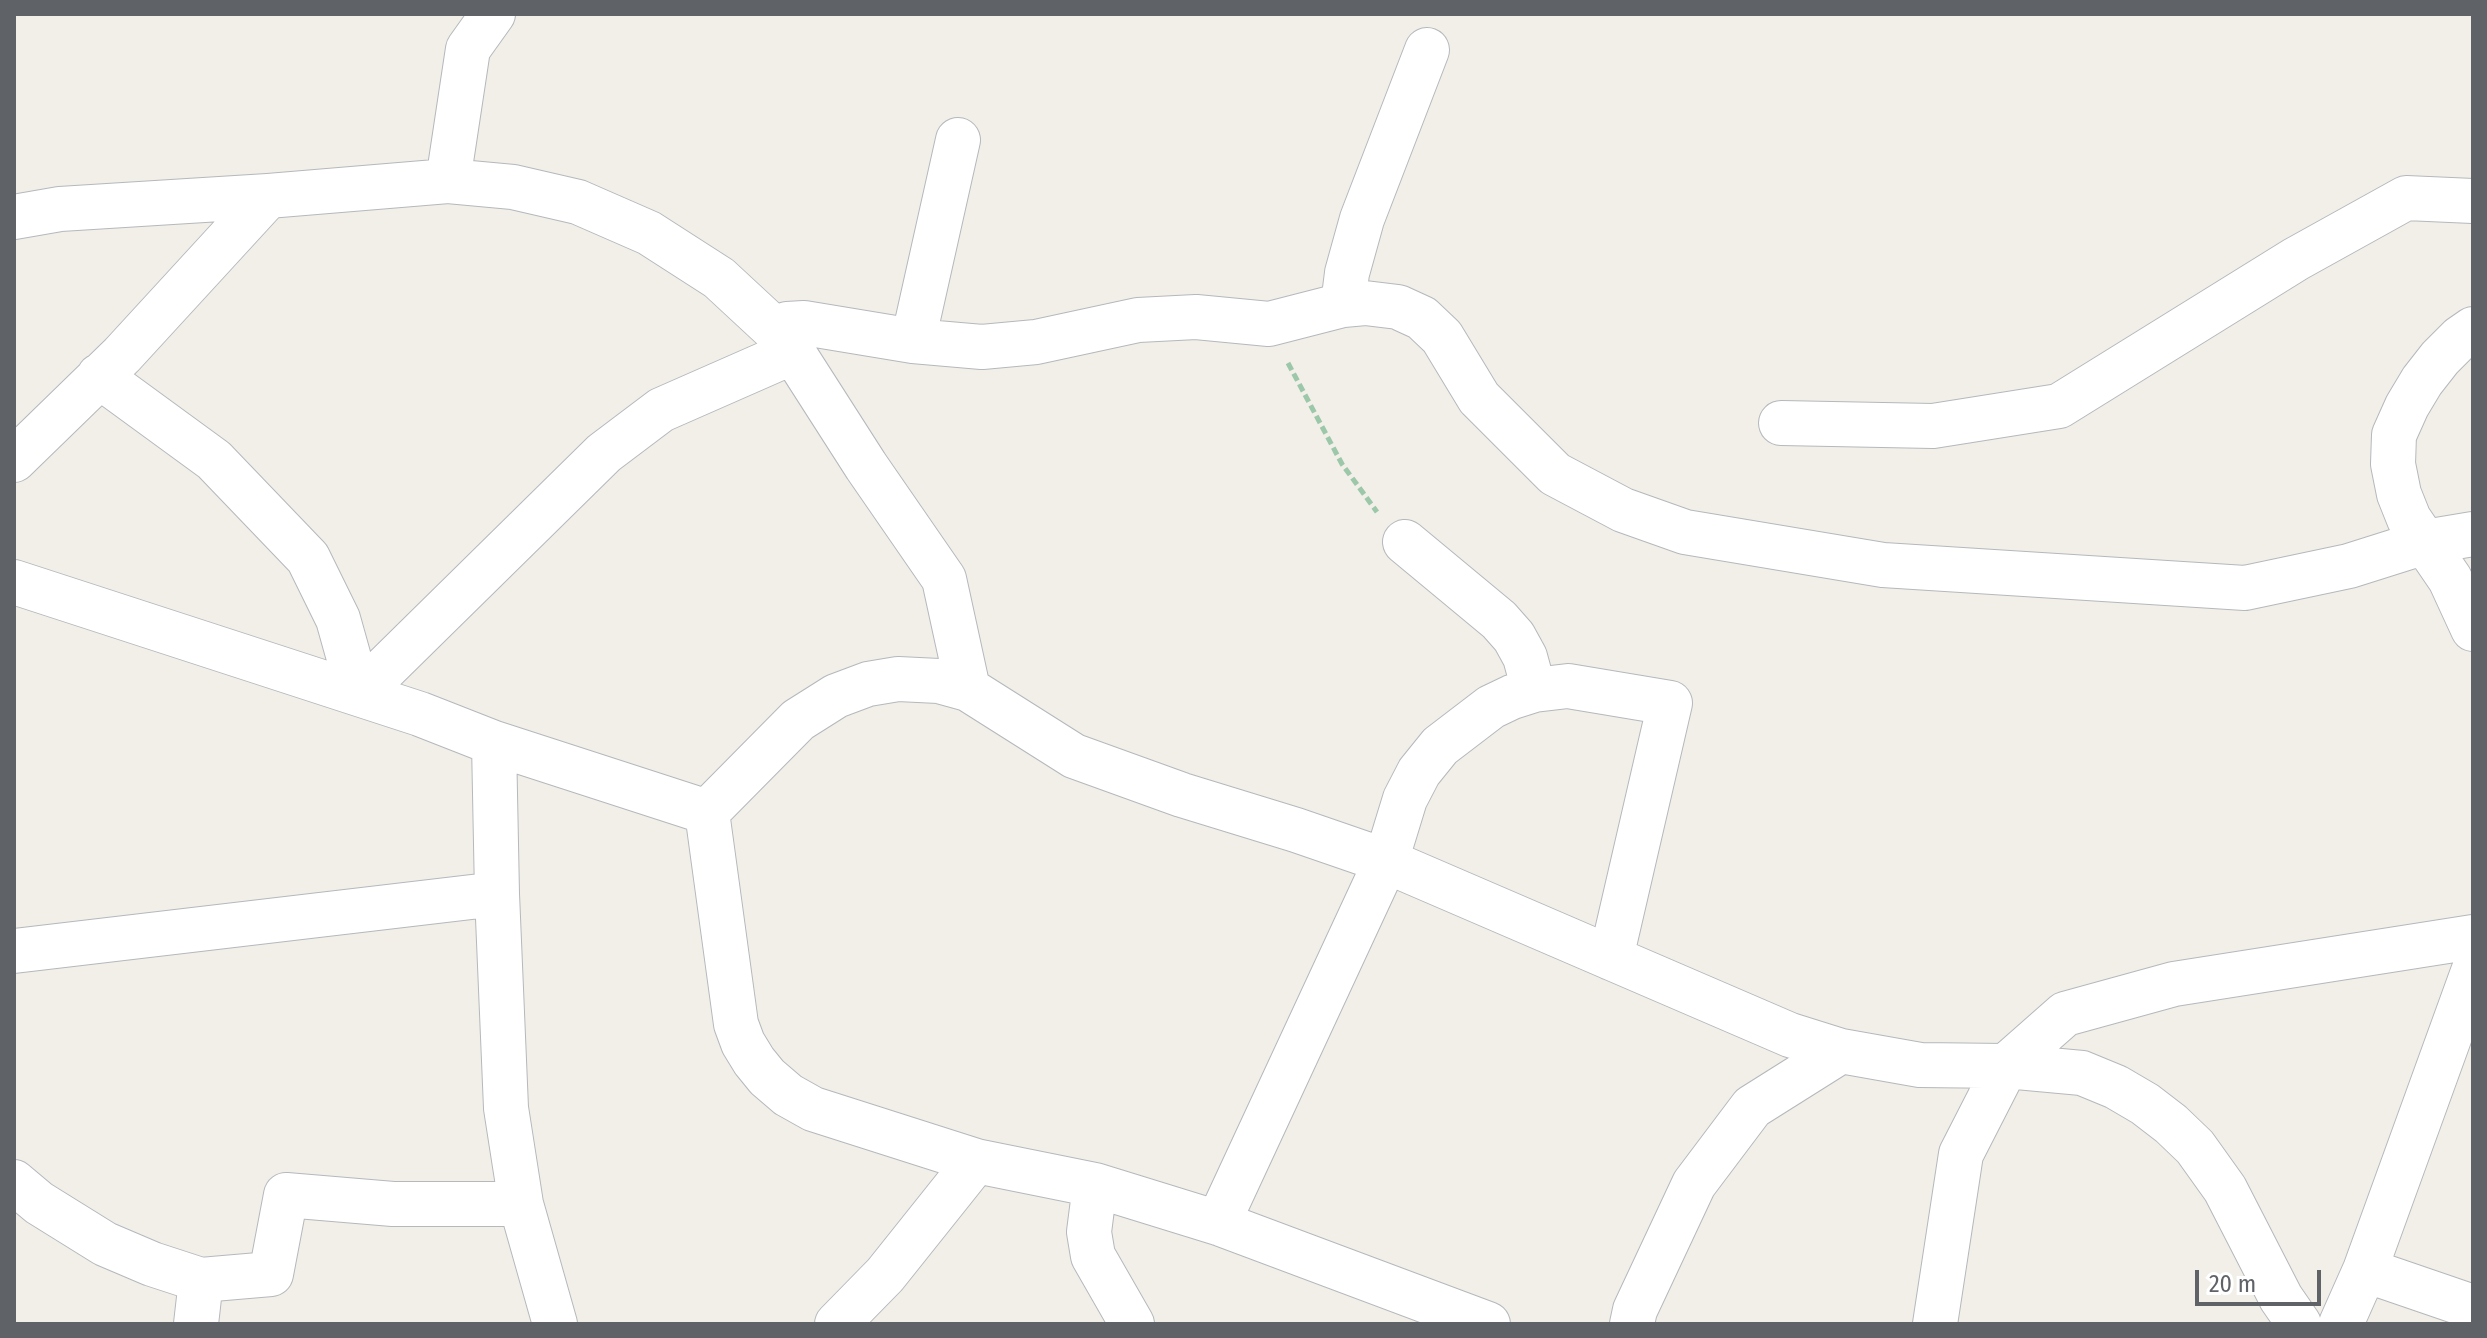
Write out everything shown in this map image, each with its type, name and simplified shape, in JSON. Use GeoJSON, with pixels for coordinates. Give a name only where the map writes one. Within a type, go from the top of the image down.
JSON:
{"type":"FeatureCollection","features":[{"type":"Feature","properties":{"kind":"street"},"geometry":{"type":"LineString","coordinates":[[448,181],[468,49],[493,14]]}},
{"type":"Feature","properties":{"kind":"street"},"geometry":{"type":"LineString","coordinates":[[1343,305],[1350,260],[1362,219],[1427,50]]}},
{"type":"Feature","properties":{"kind":"street"},"geometry":{"type":"LineString","coordinates":[[913,341],[958,140]]}},
{"type":"Feature","properties":{"kind":"street"},"geometry":{"type":"LineString","coordinates":[[14,216],[60,209],[448,181],[513,187],[578,202],[649,233],[719,278],[784,340],[944,579],[968,689]]}},
{"type":"Feature","properties":{"kind":"street"},"geometry":{"type":"LineString","coordinates":[[14,460],[99,376],[268,196]]}},
{"type":"Feature","properties":{"kind":"street"},"geometry":{"type":"LineString","coordinates":[[1781,423],[1933,426],[2059,406],[2296,259],[2406,198],[2473,201]]}},
{"type":"Feature","properties":{"kind":"street"},"geometry":{"type":"LineString","coordinates":[[359,694],[604,453],[661,410],[784,340],[787,324],[804,323],[913,341],[982,347],[1036,342],[1138,320],[1196,317],[1269,324],[1343,305],[1365,303],[1398,307],[1422,318],[1442,337],[1479,398],[1555,474],[1623,510],[1685,532],[1883,565],[2245,588],[2349,566],[2425,542],[2473,534]]}},
{"type":"Feature","properties":{"kind":"street"},"geometry":{"type":"LineString","coordinates":[[2473,329],[2460,338],[2422,381],[2407,406],[2394,435],[2393,464],[2399,494],[2409,519],[2450,579],[2473,629]]}},
{"type":"Feature","properties":{"kind":"street"},"geometry":{"type":"LineString","coordinates":[[99,376],[214,460],[308,558],[338,619],[359,694]]}},
{"type":"Feature","properties":{"kind":"street"},"geometry":{"type":"LineString","coordinates":[[1405,542],[1499,620],[1514,637],[1525,657],[1534,690]]}},
{"type":"Feature","properties":{"kind":"street"},"geometry":{"type":"LineString","coordinates":[[14,582],[420,714],[494,743],[707,812]]}},
{"type":"Feature","properties":{"kind":"street"},"geometry":{"type":"LineString","coordinates":[[707,812],[798,720],[836,696],[868,684],[898,679],[939,681],[968,689],[1074,756],[1182,795],[1386,861],[1790,1035],[1841,1051],[1920,1065],[2006,1066],[2082,1073],[2116,1087],[2145,1104],[2195,1147],[2225,1189],[2281,1298],[2299,1324]]}},
{"type":"Feature","properties":{"kind":"street"},"geometry":{"type":"LineString","coordinates":[[1218,1223],[1386,861],[1405,799],[1419,772],[1440,746],[1491,707],[1512,697],[1534,690],[1568,686],[1670,703],[1611,958]]}},
{"type":"Feature","properties":{"kind":"street"},"geometry":{"type":"LineString","coordinates":[[494,743],[506,1108],[521,1204],[555,1324]]}},
{"type":"Feature","properties":{"kind":"street"},"geometry":{"type":"LineString","coordinates":[[707,812],[736,1024],[754,1061],[788,1095],[813,1109],[976,1161],[1095,1185],[1218,1223],[1488,1324]]}},
{"type":"Feature","properties":{"kind":"street"},"geometry":{"type":"LineString","coordinates":[[14,951],[497,894]]}},
{"type":"Feature","properties":{"kind":"street"},"geometry":{"type":"LineString","coordinates":[[1935,1324],[1961,1154],[2006,1066],[2065,1014],[2174,984],[2473,937]]}},
{"type":"Feature","properties":{"kind":"street"},"geometry":{"type":"LineString","coordinates":[[2341,1324],[2365,1270],[2473,972]]}},
{"type":"Feature","properties":{"kind":"street"},"geometry":{"type":"LineString","coordinates":[[1632,1324],[1635,1310],[1694,1184],[1752,1107],[1841,1051]]}},
{"type":"Feature","properties":{"kind":"street"},"geometry":{"type":"LineString","coordinates":[[837,1324],[885,1275],[976,1161]]}},
{"type":"Feature","properties":{"kind":"street"},"geometry":{"type":"LineString","coordinates":[[14,1182],[39,1203],[105,1244],[201,1280],[271,1274],[286,1195],[393,1204],[521,1204]]}},
{"type":"Feature","properties":{"kind":"street"},"geometry":{"type":"LineString","coordinates":[[1095,1185],[1089,1232],[1093,1256],[1132,1324]]}},
{"type":"Feature","properties":{"kind":"street"},"geometry":{"type":"LineString","coordinates":[[2365,1270],[2473,1307]]}},
{"type":"Feature","properties":{"kind":"street"},"geometry":{"type":"LineString","coordinates":[[196,1324],[201,1280]]}},
{"type":"Feature","properties":{"kind":"path"},"geometry":{"type":"LineString","coordinates":[[1269,324],[1342,464],[1363,496],[1405,542]]}}]}
